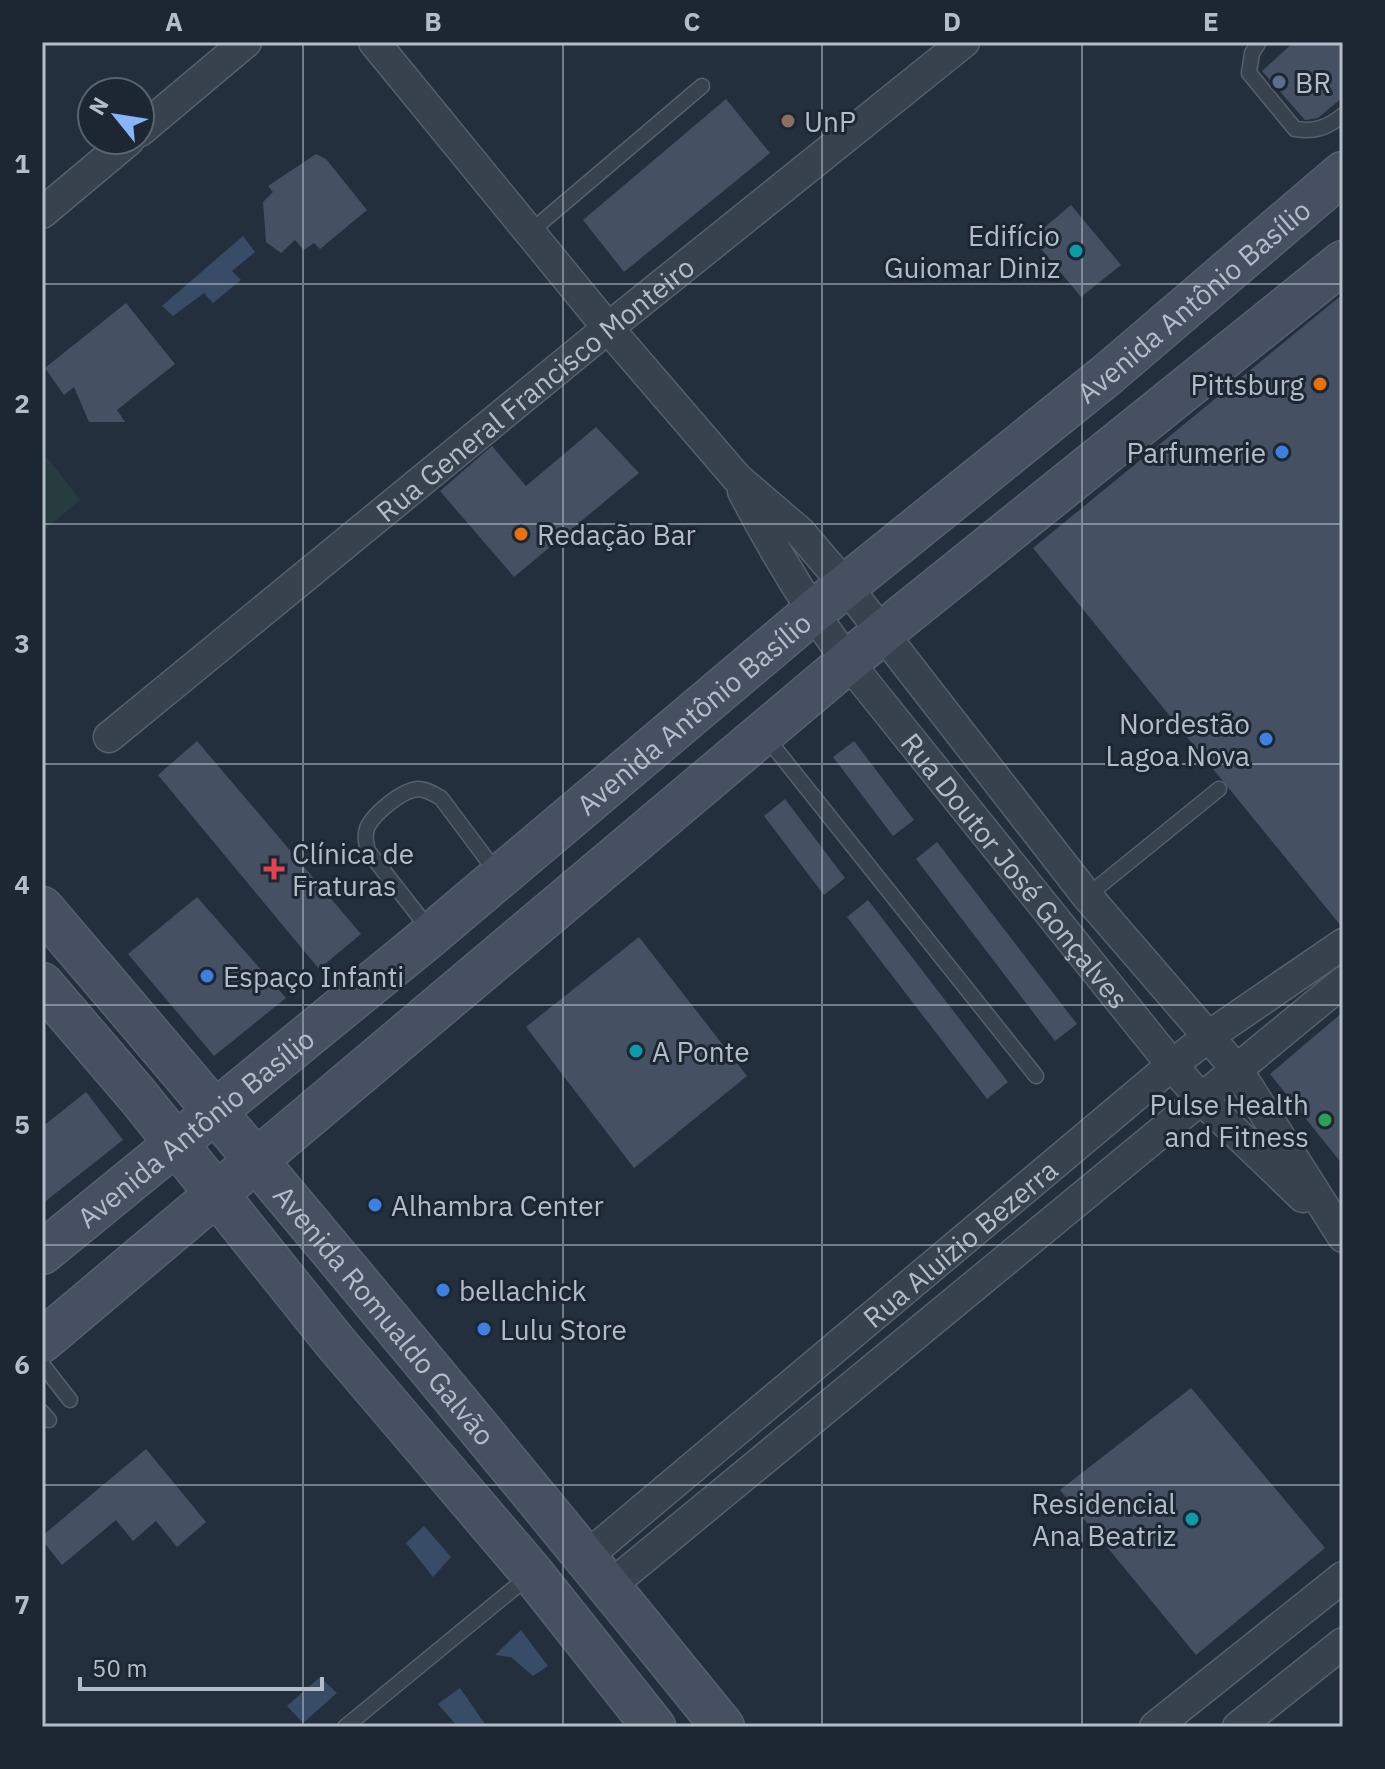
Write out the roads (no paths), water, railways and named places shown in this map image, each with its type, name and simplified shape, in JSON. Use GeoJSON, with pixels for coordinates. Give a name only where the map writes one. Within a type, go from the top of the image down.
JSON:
{"type":"FeatureCollection","features":[{"type":"Feature","properties":{"kind":"main road","name":"Avenida Antônio Basílio"},"geometry":{"type":"LineString","coordinates":[[42,1253],[429,936],[812,613],[1108,374],[1343,173]]}},
{"type":"Feature","properties":{"kind":"main road"},"geometry":{"type":"LineString","coordinates":[[42,1341],[882,633],[1343,262]]}},
{"type":"Feature","properties":{"kind":"main road"},"geometry":{"type":"LineString","coordinates":[[1057,491],[1108,374]]}},
{"type":"Feature","properties":{"kind":"main road","name":"Avenida Romualdo Galvão"},"geometry":{"type":"LineString","coordinates":[[42,908],[258,1161],[723,1727]]}},
{"type":"Feature","properties":{"kind":"main road"},"geometry":{"type":"LineString","coordinates":[[429,936],[511,946]]}},
{"type":"Feature","properties":{"kind":"main road","name":"Avenida Romualdo Galvão"},"geometry":{"type":"LineString","coordinates":[[44,992],[175,1143],[335,1342],[532,1573],[654,1727]]}},
{"type":"Feature","properties":{"kind":"street"},"geometry":{"type":"LineString","coordinates":[[156,118],[246,42]]}},
{"type":"Feature","properties":{"kind":"street","name":"Rua Doutor José Gonçalves"},"geometry":{"type":"LineString","coordinates":[[374,42],[608,328],[737,478],[800,532],[846,586],[1087,896],[1238,1071],[1340,1233]]}},
{"type":"Feature","properties":{"kind":"street","name":"Rua General Francisco Monteiro"},"geometry":{"type":"LineString","coordinates":[[109,737],[608,328],[964,42]]}},
{"type":"Feature","properties":{"kind":"street"},"geometry":{"type":"LineString","coordinates":[[42,213],[110,156]]}},
{"type":"Feature","properties":{"kind":"street","name":"Rua Doutor José Gonçalves"},"geometry":{"type":"LineString","coordinates":[[737,478],[775,553],[812,613],[848,662],[1202,1100],[1340,1233]]}},
{"type":"Feature","properties":{"kind":"street","name":"Rua Aluízio Bezerra"},"geometry":{"type":"LineString","coordinates":[[598,1572],[1172,1065],[1343,944]]}},
{"type":"Feature","properties":{"kind":"street"},"geometry":{"type":"LineString","coordinates":[[1101,977],[1134,950]]}},
{"type":"Feature","properties":{"kind":"street","name":"Rua Aluízio Bezerra"},"geometry":{"type":"LineString","coordinates":[[598,1572],[1202,1100],[1343,982]]}},
{"type":"Feature","properties":{"kind":"street"},"geometry":{"type":"LineString","coordinates":[[1155,1727],[1343,1577]]}},
{"type":"Feature","properties":{"kind":"street"},"geometry":{"type":"LineString","coordinates":[[1238,1727],[1343,1643]]}},
{"type":"Feature","properties":{"kind":"lane"},"geometry":{"type":"LineString","coordinates":[[1259,42],[1252,53],[1249,73],[1295,129],[1312,131],[1331,125],[1343,115]]}},
{"type":"Feature","properties":{"kind":"lane"},"geometry":{"type":"LineString","coordinates":[[530,232],[702,86]]}},
{"type":"Feature","properties":{"kind":"lane"},"geometry":{"type":"LineString","coordinates":[[763,734],[1036,1076]]}},
{"type":"Feature","properties":{"kind":"lane"},"geometry":{"type":"LineString","coordinates":[[429,936],[368,851],[365,839],[375,817],[406,792],[419,789],[430,792],[441,798],[500,876]]}},
{"type":"Feature","properties":{"kind":"lane"},"geometry":{"type":"LineString","coordinates":[[1087,896],[1219,789]]}},
{"type":"Feature","properties":{"kind":"lane"},"geometry":{"type":"LineString","coordinates":[[42,1364],[70,1400]]}},
{"type":"Feature","properties":{"kind":"lane"},"geometry":{"type":"LineString","coordinates":[[345,1727],[532,1573]]}},
{"type":"Feature","properties":{"kind":"water"},"geometry":{"type":"Polygon","coordinates":[[[243,236],[255,252],[232,271],[241,280],[213,303],[204,293],[173,316],[162,306],[243,236]]]}},
{"type":"Feature","properties":{"kind":"water"},"geometry":{"type":"Polygon","coordinates":[[[424,1526],[451,1557],[433,1577],[406,1543],[424,1526]]]}},
{"type":"Feature","properties":{"kind":"water"},"geometry":{"type":"Polygon","coordinates":[[[521,1630],[548,1666],[533,1676],[511,1657],[495,1655],[521,1630]]]}},
{"type":"Feature","properties":{"kind":"water"},"geometry":{"type":"Polygon","coordinates":[[[320,1677],[337,1693],[303,1723],[287,1706],[320,1677]]]}},
{"type":"Feature","properties":{"kind":"water"},"geometry":{"type":"Polygon","coordinates":[[[460,1688],[487,1727],[458,1727],[438,1704],[460,1688]]]}},
{"type":"Feature","properties":{"kind":"place","name":"BR"},"geometry":{"type":"Point","coordinates":[1279,82]}},
{"type":"Feature","properties":{"kind":"place","name":"UnP"},"geometry":{"type":"Point","coordinates":[788,121]}},
{"type":"Feature","properties":{"kind":"place","name":"Edifício Guiomar Diniz"},"geometry":{"type":"Point","coordinates":[1076,251]}},
{"type":"Feature","properties":{"kind":"place","name":"Pittsburg"},"geometry":{"type":"Point","coordinates":[1320,384]}},
{"type":"Feature","properties":{"kind":"place","name":"Parfumerie"},"geometry":{"type":"Point","coordinates":[1282,452]}},
{"type":"Feature","properties":{"kind":"place","name":"Redação Bar"},"geometry":{"type":"Point","coordinates":[521,534]}},
{"type":"Feature","properties":{"kind":"place","name":"Nordestão Lagoa Nova"},"geometry":{"type":"Point","coordinates":[1266,739]}},
{"type":"Feature","properties":{"kind":"place","name":"Clínica de Fraturas"},"geometry":{"type":"Point","coordinates":[274,869]}},
{"type":"Feature","properties":{"kind":"place","name":"Espaço Infanti"},"geometry":{"type":"Point","coordinates":[207,976]}},
{"type":"Feature","properties":{"kind":"place","name":"A Ponte"},"geometry":{"type":"Point","coordinates":[636,1051]}},
{"type":"Feature","properties":{"kind":"place","name":"Pulse Health and Fitness"},"geometry":{"type":"Point","coordinates":[1325,1120]}},
{"type":"Feature","properties":{"kind":"place","name":"Alhambra Center"},"geometry":{"type":"Point","coordinates":[375,1205]}},
{"type":"Feature","properties":{"kind":"place","name":"bellachick"},"geometry":{"type":"Point","coordinates":[443,1290]}},
{"type":"Feature","properties":{"kind":"place","name":"Lulu Store"},"geometry":{"type":"Point","coordinates":[484,1329]}},
{"type":"Feature","properties":{"kind":"place","name":"Residencial Ana Beatriz"},"geometry":{"type":"Point","coordinates":[1192,1519]}}]}
